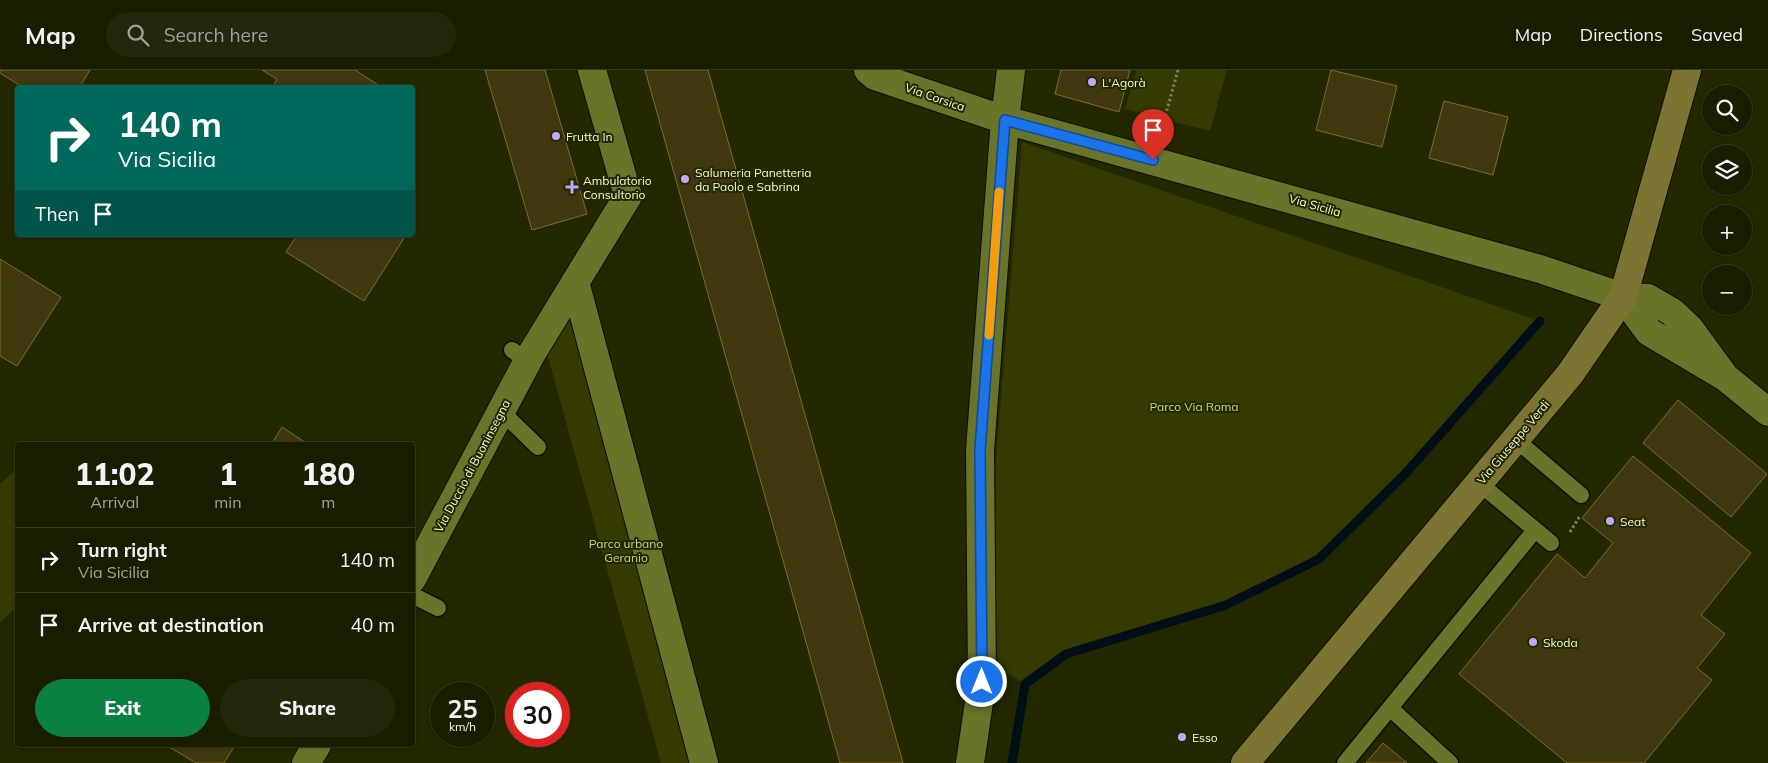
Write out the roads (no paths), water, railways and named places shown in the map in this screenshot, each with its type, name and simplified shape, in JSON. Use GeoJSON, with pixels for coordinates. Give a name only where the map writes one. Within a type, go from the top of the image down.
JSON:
{"type":"FeatureCollection","features":[{"type":"Feature","properties":{"kind":"main road","name":"Via Giuseppe Verdi"},"geometry":{"type":"LineString","coordinates":[[1252,760],[1570,374],[1623,297],[1688,70]]}},
{"type":"Feature","properties":{"kind":"street","name":"Via Duccio di Buoninsegna"},"geometry":{"type":"LineString","coordinates":[[415,573],[501,411],[524,355],[575,282],[628,196],[592,70]]}},
{"type":"Feature","properties":{"kind":"street","name":"Via Corsica"},"geometry":{"type":"LineString","coordinates":[[868,70],[875,76],[1005,120]]}},
{"type":"Feature","properties":{"kind":"street"},"geometry":{"type":"LineString","coordinates":[[970,763],[982,682],[980,450],[1005,120],[1011,70]]}},
{"type":"Feature","properties":{"kind":"street","name":"Via Sicilia"},"geometry":{"type":"LineString","coordinates":[[1005,120],[1540,269],[1623,297],[1648,298],[1672,312],[1690,329],[1725,377],[1768,412]]}},
{"type":"Feature","properties":{"kind":"street"},"geometry":{"type":"LineString","coordinates":[[575,282],[704,763]]}},
{"type":"Feature","properties":{"kind":"street"},"geometry":{"type":"LineString","coordinates":[[306,763],[316,747]]}},
{"type":"Feature","properties":{"kind":"lane"},"geometry":{"type":"LineString","coordinates":[[501,411],[538,448]]}},
{"type":"Feature","properties":{"kind":"lane"},"geometry":{"type":"LineString","coordinates":[[1515,440],[1581,495]]}},
{"type":"Feature","properties":{"kind":"lane"},"geometry":{"type":"LineString","coordinates":[[1479,483],[1551,543]]}},
{"type":"Feature","properties":{"kind":"lane"},"geometry":{"type":"LineString","coordinates":[[1345,763],[1391,709],[1535,530]]}},
{"type":"Feature","properties":{"kind":"lane"},"geometry":{"type":"LineString","coordinates":[[415,597],[438,608]]}},
{"type":"Feature","properties":{"kind":"lane"},"geometry":{"type":"LineString","coordinates":[[1391,709],[1450,763]]}},
{"type":"Feature","properties":{"kind":"waterway"},"geometry":{"type":"LineString","coordinates":[[1012,763],[1025,684],[1066,654],[1226,605],[1319,559],[1405,474],[1540,321]]}},
{"type":"Feature","properties":{"kind":"place","name":"L'Agorà"},"geometry":{"type":"Point","coordinates":[1092,82]}},
{"type":"Feature","properties":{"kind":"place","name":"Frutta In"},"geometry":{"type":"Point","coordinates":[556,136]}},
{"type":"Feature","properties":{"kind":"place","name":"Salumeria Panetteria da Paolo e Sabrina"},"geometry":{"type":"Point","coordinates":[685,179]}},
{"type":"Feature","properties":{"kind":"place","name":"Ambulatorio Consultorio"},"geometry":{"type":"Point","coordinates":[572,187]}},
{"type":"Feature","properties":{"kind":"place","name":"Seat"},"geometry":{"type":"Point","coordinates":[1610,521]}},
{"type":"Feature","properties":{"kind":"place","name":"Skoda"},"geometry":{"type":"Point","coordinates":[1533,642]}},
{"type":"Feature","properties":{"kind":"place","name":"Esso"},"geometry":{"type":"Point","coordinates":[1182,737]}},
{"type":"Feature","properties":{"kind":"park label","name":"Parco Via Roma"},"geometry":{"type":"Point","coordinates":[1194,406]}},
{"type":"Feature","properties":{"kind":"park label","name":"Parco urbano Geranio"},"geometry":{"type":"Point","coordinates":[626,550]}}]}
